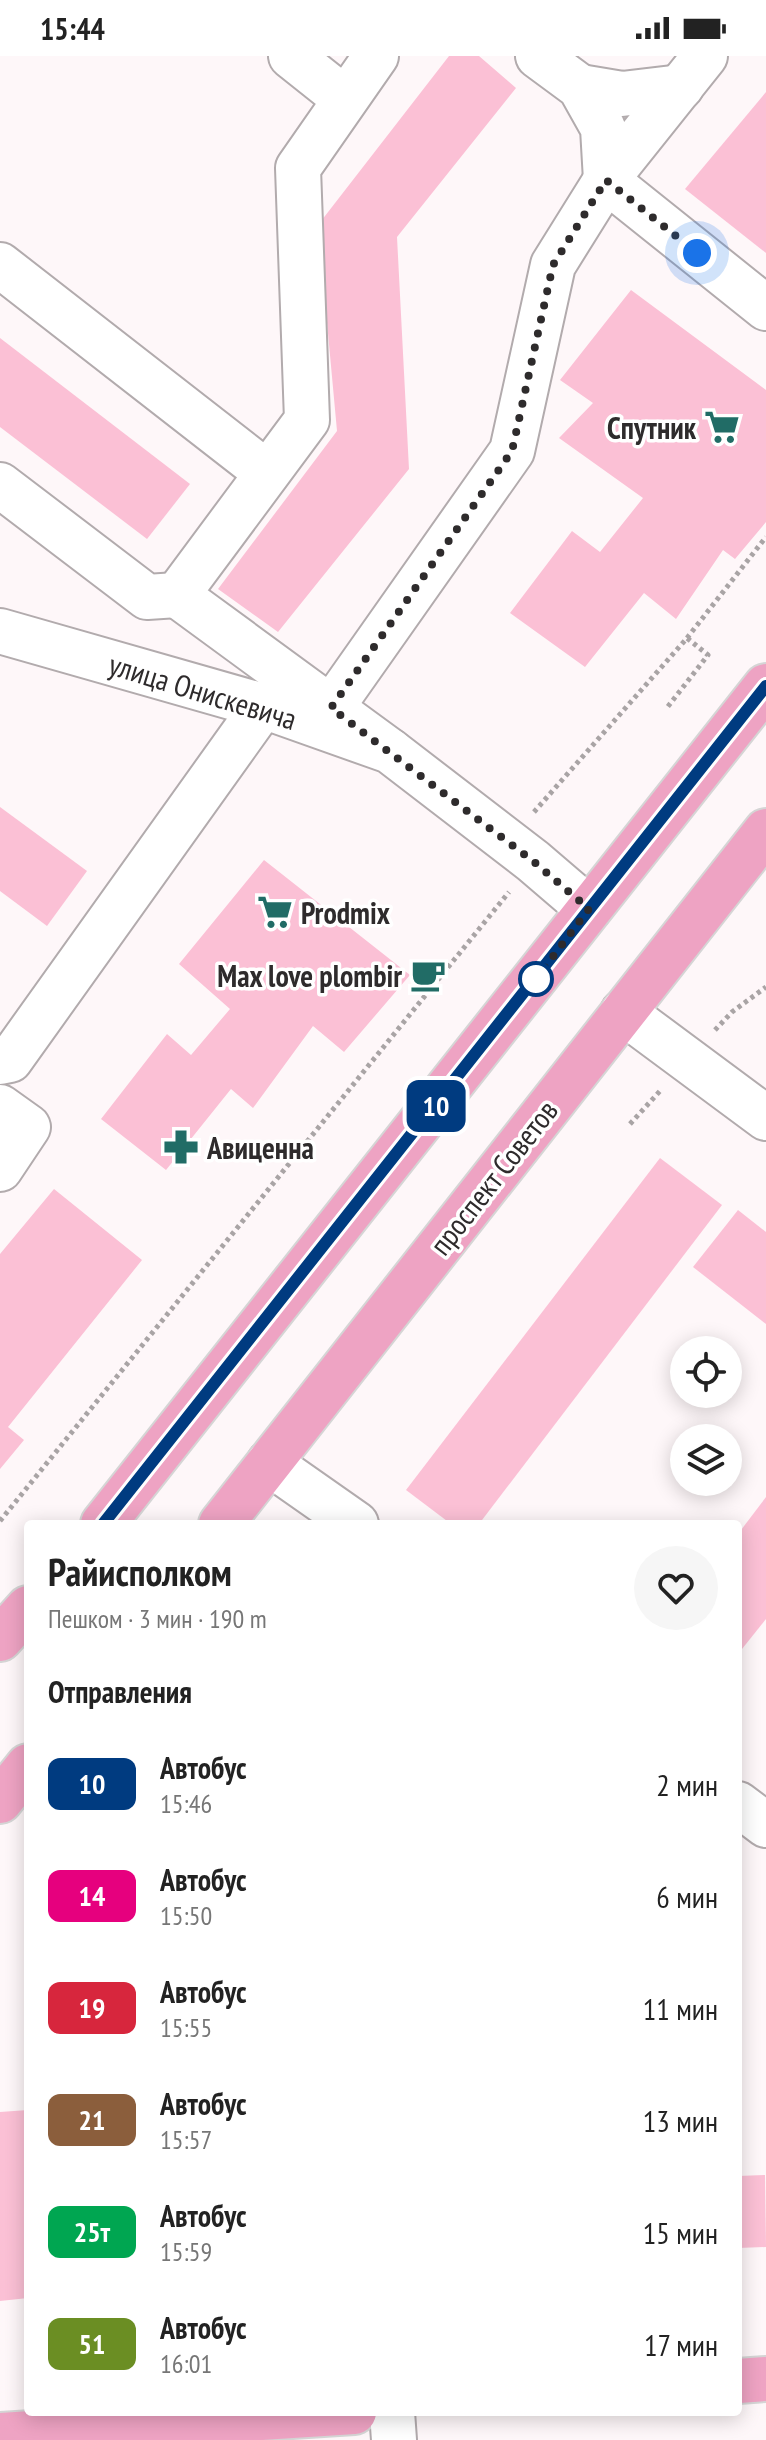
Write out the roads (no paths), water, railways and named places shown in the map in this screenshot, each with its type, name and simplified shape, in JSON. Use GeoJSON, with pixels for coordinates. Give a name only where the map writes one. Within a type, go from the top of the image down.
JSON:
{"type":"FeatureCollection","features":[{"type":"Feature","properties":{"kind":"main road"},"geometry":{"type":"LineString","coordinates":[[106,1520],[766,686]]}},
{"type":"Feature","properties":{"kind":"main road","name":"проспект Советов"},"geometry":{"type":"LineString","coordinates":[[224,1520],[766,831]]}},
{"type":"Feature","properties":{"kind":"main road"},"geometry":{"type":"LineString","coordinates":[[0,1639],[24,1612]]}},
{"type":"Feature","properties":{"kind":"main road"},"geometry":{"type":"LineString","coordinates":[[0,1801],[24,1771]]}},
{"type":"Feature","properties":{"kind":"main road"},"geometry":{"type":"LineString","coordinates":[[742,2381],[766,2379]]}},
{"type":"Feature","properties":{"kind":"main road"},"geometry":{"type":"LineString","coordinates":[[0,2435],[292,2416]]}},
{"type":"Feature","properties":{"kind":"street"},"geometry":{"type":"LineString","coordinates":[[291,56],[345,99]]}},
{"type":"Feature","properties":{"kind":"street"},"geometry":{"type":"LineString","coordinates":[[177,595],[307,420],[298,168],[376,56]]}},
{"type":"Feature","properties":{"kind":"street"},"geometry":{"type":"LineString","coordinates":[[538,56],[580,87],[603,128],[606,180],[766,308]]}},
{"type":"Feature","properties":{"kind":"street"},"geometry":{"type":"LineString","coordinates":[[580,87],[622,94],[693,71]]}},
{"type":"Feature","properties":{"kind":"street"},"geometry":{"type":"LineString","coordinates":[[331,708],[512,451],[553,265],[606,180],[693,71]]}},
{"type":"Feature","properties":{"kind":"street"},"geometry":{"type":"LineString","coordinates":[[0,265],[267,473]]}},
{"type":"Feature","properties":{"kind":"street"},"geometry":{"type":"LineString","coordinates":[[0,485],[147,597],[177,595],[390,751]]}},
{"type":"Feature","properties":{"kind":"street","name":"улица Онискевича"},"geometry":{"type":"LineString","coordinates":[[0,631],[263,706],[390,751],[533,861],[589,909]]}},
{"type":"Feature","properties":{"kind":"street"},"geometry":{"type":"LineString","coordinates":[[0,1062],[10,1060],[263,706]]}},
{"type":"Feature","properties":{"kind":"street"},"geometry":{"type":"LineString","coordinates":[[623,1012],[766,1118]]}},
{"type":"Feature","properties":{"kind":"street"},"geometry":{"type":"LineString","coordinates":[[0,1107],[28,1127],[0,1169]]}},
{"type":"Feature","properties":{"kind":"street"},"geometry":{"type":"LineString","coordinates":[[269,1463],[350,1520]]}},
{"type":"Feature","properties":{"kind":"street"},"geometry":{"type":"LineString","coordinates":[[742,1807],[766,1825]]}},
{"type":"Feature","properties":{"kind":"street"},"geometry":{"type":"LineString","coordinates":[[392,2416],[394,2440]]}},
{"type":"Feature","properties":{"kind":"place","name":"Спутник"},"geometry":{"type":"Point","coordinates":[722,427]}},
{"type":"Feature","properties":{"kind":"place","name":"Prodmix"},"geometry":{"type":"Point","coordinates":[275,912]}},
{"type":"Feature","properties":{"kind":"place","name":"Max love plombir"},"geometry":{"type":"Point","coordinates":[428,975]}},
{"type":"Feature","properties":{"kind":"place","name":"Авиценна"},"geometry":{"type":"Point","coordinates":[181,1147]}}]}
